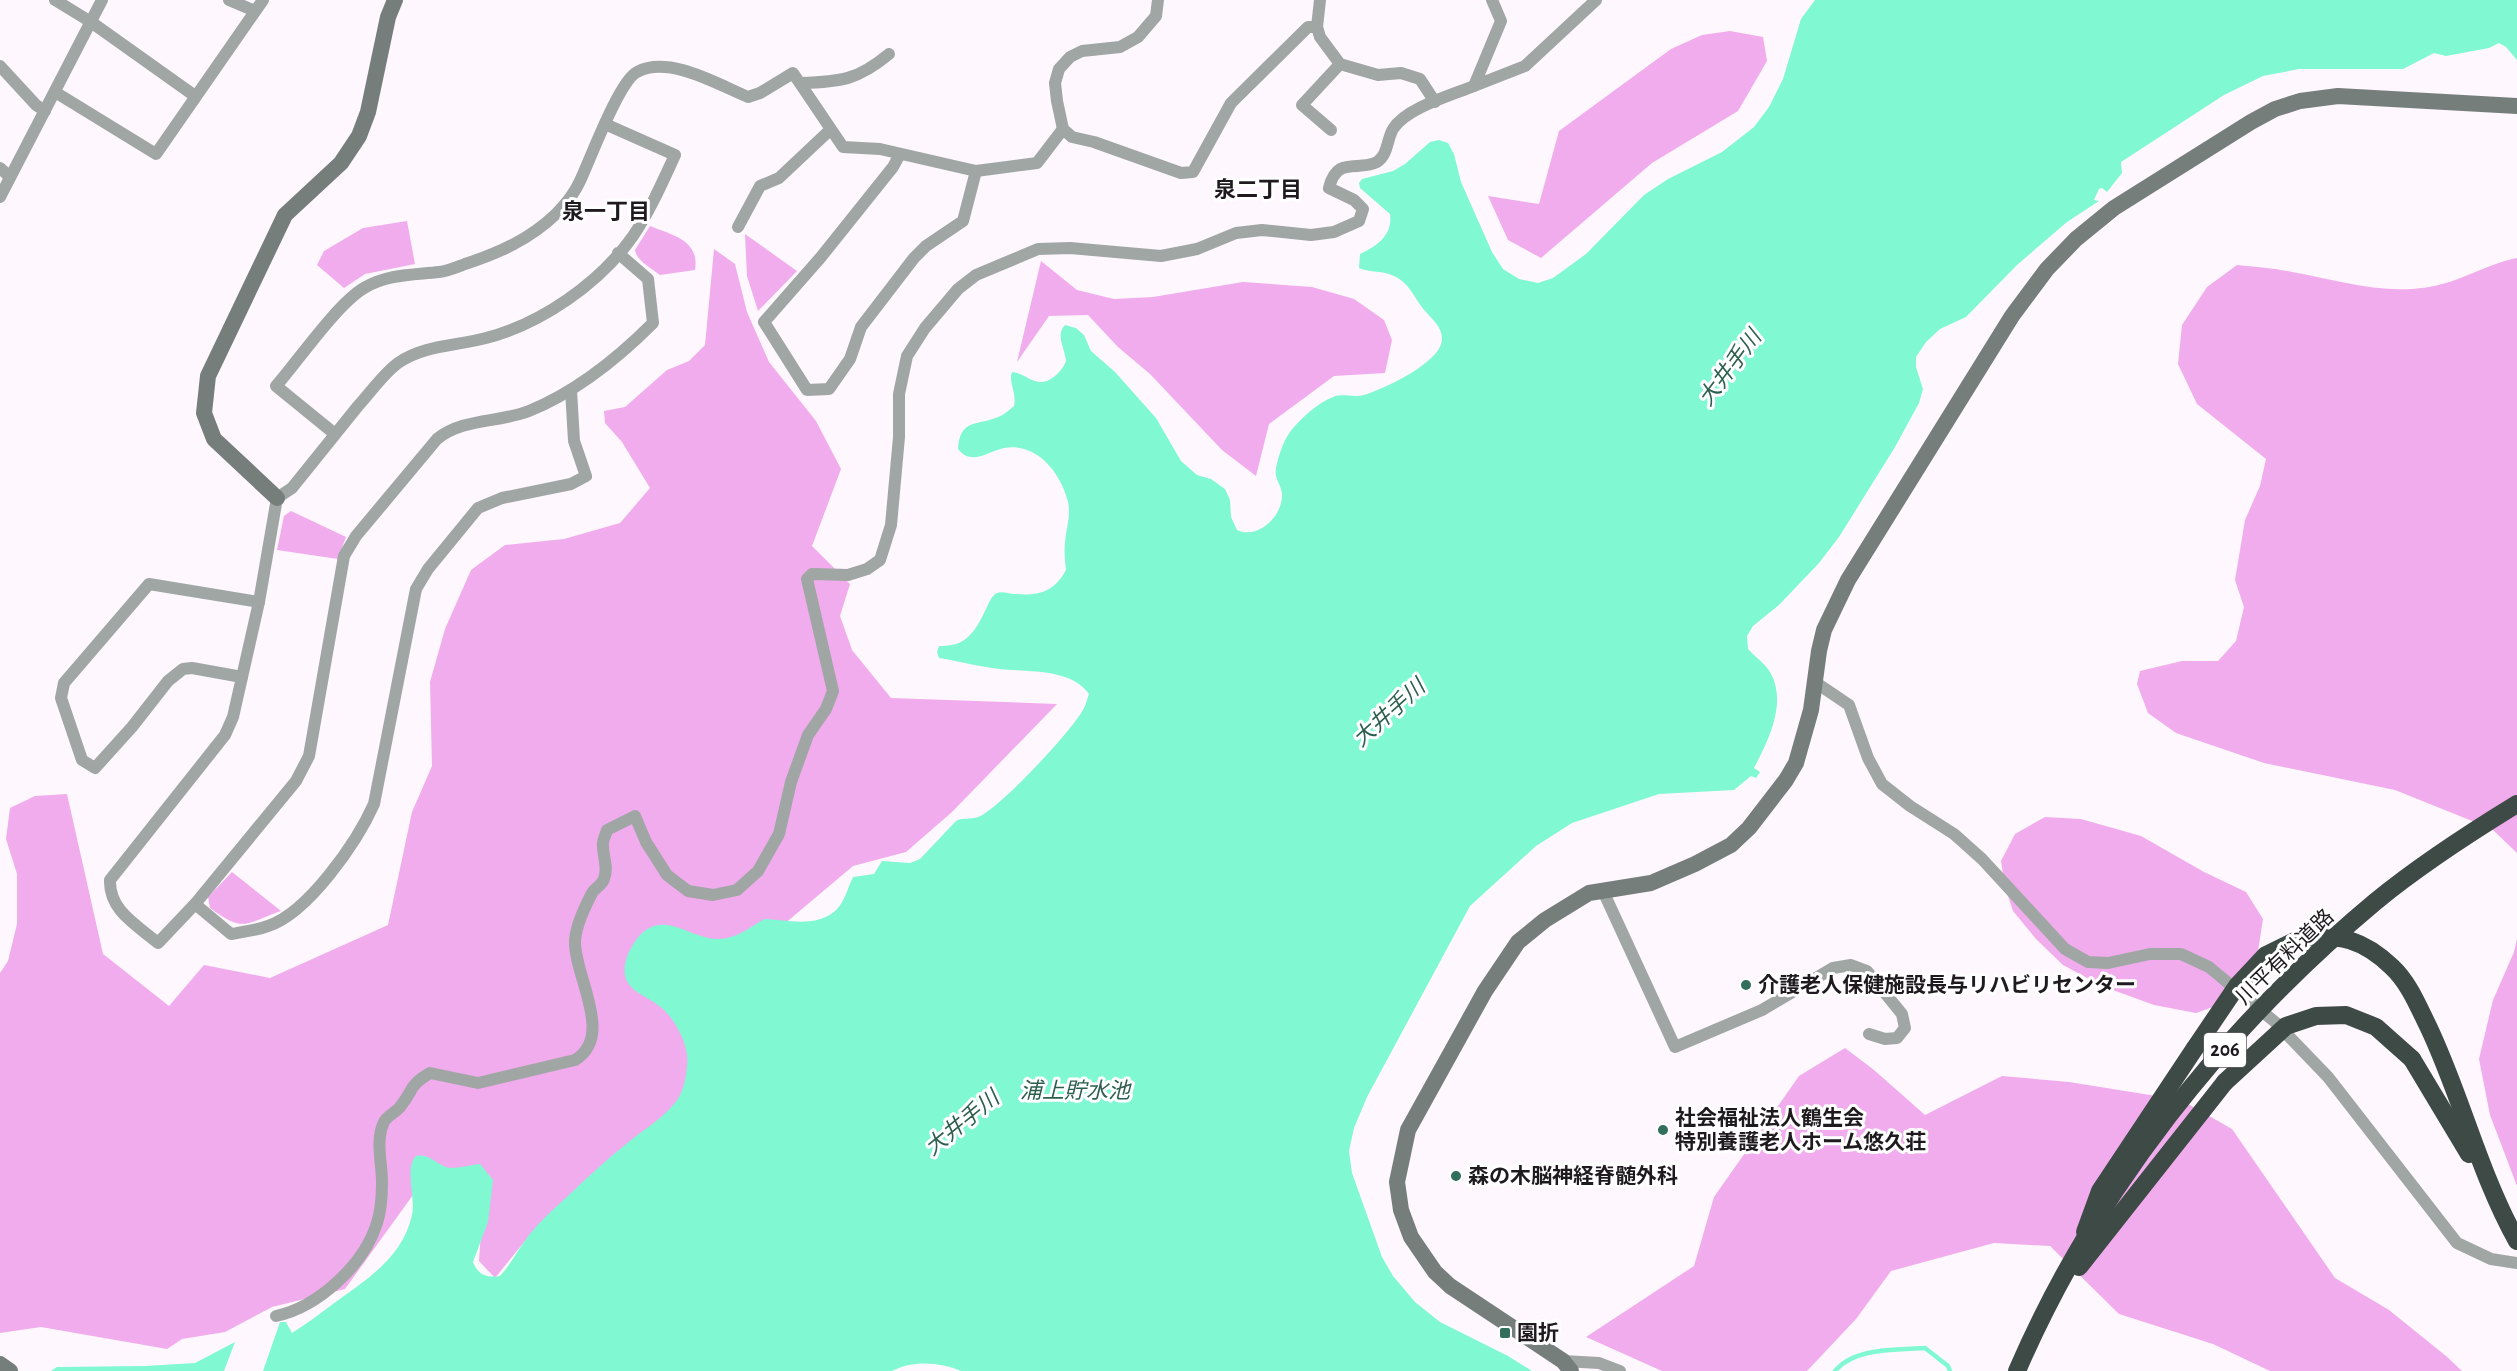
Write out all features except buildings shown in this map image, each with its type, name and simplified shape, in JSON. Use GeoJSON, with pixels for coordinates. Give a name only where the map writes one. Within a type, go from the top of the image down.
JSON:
{"type":"FeatureCollection","features":[{"type":"Feature","properties":{"kind":"highway","name":"川平有料道路"},"geometry":{"type":"LineString","coordinates":[[2017,1371],[2077,1261],[2147,1146],[2193,1086],[2268,1000],[2376,902],[2454,843],[2517,804]]}},
{"type":"Feature","properties":{"kind":"highway","name":"川平有料道路"},"geometry":{"type":"LineString","coordinates":[[2026,1371],[2077,1261],[2154,1151],[2200,1092],[2276,1007],[2316,967],[2382,909],[2460,851],[2517,814]]}},
{"type":"Feature","properties":{"kind":"highway"},"geometry":{"type":"LineString","coordinates":[[2077,1261],[2100,1191],[2237,986],[2266,955],[2301,938],[2326,934],[2352,939],[2371,950],[2394,968],[2412,993],[2442,1055],[2471,1136],[2515,1238]]}},
{"type":"Feature","properties":{"kind":"highway"},"geometry":{"type":"LineString","coordinates":[[2077,1261],[2225,1082],[2286,1026],[2316,1016],[2346,1015],[2376,1027],[2412,1059],[2503,1213]]}},
{"type":"Feature","properties":{"kind":"street"},"geometry":{"type":"LineString","coordinates":[[55,0],[91,22],[195,96]]}},
{"type":"Feature","properties":{"kind":"street"},"geometry":{"type":"LineString","coordinates":[[0,197],[102,0]]}},
{"type":"Feature","properties":{"kind":"street"},"geometry":{"type":"LineString","coordinates":[[229,0],[255,11]]}},
{"type":"Feature","properties":{"kind":"street"},"geometry":{"type":"LineString","coordinates":[[55,92],[156,154],[263,0]]}},
{"type":"Feature","properties":{"kind":"street"},"geometry":{"type":"LineString","coordinates":[[277,498],[214,439],[204,413],[204,393],[208,376],[285,215],[341,163],[359,136],[368,112],[388,17],[394,0]]}},
{"type":"Feature","properties":{"kind":"street"},"geometry":{"type":"LineString","coordinates":[[1158,0],[1156,16],[1138,37],[1120,47],[1082,51],[1070,57],[1059,69],[1055,83],[1063,129],[1072,137],[1094,142],[1181,173],[1193,172],[1232,103],[1308,27],[1317,27]]}},
{"type":"Feature","properties":{"kind":"street"},"geometry":{"type":"LineString","coordinates":[[1320,0],[1317,27],[1320,37],[1340,64],[1378,75],[1401,73],[1420,79],[1434,102]]}},
{"type":"Feature","properties":{"kind":"street"},"geometry":{"type":"LineString","coordinates":[[1474,86],[1501,21],[1492,0]]}},
{"type":"Feature","properties":{"kind":"street"},"geometry":{"type":"LineString","coordinates":[[276,1316],[288,1313],[334,1287],[363,1254],[377,1222],[382,1182],[379,1141],[384,1121],[400,1107],[415,1082],[430,1073],[478,1083],[575,1060],[585,1054],[590,1044],[592,1016],[575,940],[581,918],[593,891],[603,881],[607,862],[603,843],[607,831],[635,816],[646,842],[667,875],[688,891],[713,895],[737,890],[758,871],[779,834],[791,782],[808,735],[826,709],[833,691],[807,579],[812,573],[848,575],[867,569],[880,560],[891,525],[899,438],[899,394],[907,356],[925,328],[958,289],[976,275],[1038,249],[1070,248],[1161,256],[1197,249],[1236,233],[1262,230],[1311,235],[1334,232],[1359,221],[1363,209],[1354,200],[1329,188],[1332,178],[1345,166],[1376,162],[1384,155],[1394,128],[1412,113],[1526,66],[1596,0]]}},
{"type":"Feature","properties":{"kind":"street"},"geometry":{"type":"LineString","coordinates":[[801,83],[836,82],[868,71],[889,54]]}},
{"type":"Feature","properties":{"kind":"street"},"geometry":{"type":"LineString","coordinates":[[1331,130],[1302,105],[1340,64]]}},
{"type":"Feature","properties":{"kind":"street"},"geometry":{"type":"LineString","coordinates":[[336,434],[276,386],[345,303],[363,288],[385,278],[414,273],[441,272],[487,257],[522,241],[557,213],[579,183],[605,124],[635,73],[659,65],[678,69],[748,97],[760,93],[794,73],[843,147],[879,149],[976,171],[1037,163],[1063,129]]}},
{"type":"Feature","properties":{"kind":"street"},"geometry":{"type":"LineString","coordinates":[[0,66],[36,105],[45,111]]}},
{"type":"Feature","properties":{"kind":"street"},"geometry":{"type":"LineString","coordinates":[[1620,1371],[1599,1363],[1567,1366],[1450,1286],[1435,1272],[1411,1237],[1401,1210],[1397,1182],[1408,1130],[1485,991],[1518,942],[1571,903],[1589,893],[1651,883],[1731,845],[1749,828],[1773,799],[1796,763],[1811,710],[1824,630],[1848,580],[2012,316],[2047,269],[2076,239],[2114,208],[2251,122],[2300,101],[2338,96],[2360,96],[2517,106]]}},
{"type":"Feature","properties":{"kind":"street"},"geometry":{"type":"LineString","coordinates":[[605,124],[675,155],[651,207],[632,237],[618,253],[582,289],[521,327],[486,338],[420,351],[398,363],[379,381],[292,488],[277,498],[259,602],[233,717],[225,735],[110,880],[110,892],[118,910],[158,943],[195,904],[297,781],[309,756],[344,556],[356,536],[437,439],[448,430],[528,411],[571,390],[627,350],[653,323],[648,279],[618,253]]}},
{"type":"Feature","properties":{"kind":"street"},"geometry":{"type":"LineString","coordinates":[[738,227],[760,186],[779,178],[830,129]]}},
{"type":"Feature","properties":{"kind":"street"},"geometry":{"type":"LineString","coordinates":[[900,154],[893,167],[821,257],[764,322],[807,390],[829,389],[850,359],[861,327],[914,258],[926,246],[963,221],[976,171]]}},
{"type":"Feature","properties":{"kind":"street"},"geometry":{"type":"LineString","coordinates":[[0,168],[10,177]]}},
{"type":"Feature","properties":{"kind":"street"},"geometry":{"type":"LineString","coordinates":[[195,904],[231,934],[269,926],[292,914],[326,879],[364,826],[374,804],[416,589],[428,569],[478,508],[502,498],[571,484],[586,476],[574,441],[571,390]]}},
{"type":"Feature","properties":{"kind":"street"},"geometry":{"type":"LineString","coordinates":[[242,677],[192,668],[183,669],[168,681],[132,727],[95,768],[82,760],[61,698],[64,683],[148,584],[259,602]]}},
{"type":"Feature","properties":{"kind":"street"},"geometry":{"type":"LineString","coordinates":[[1815,682],[1850,705],[1868,758],[1882,784],[1910,806],[1954,834],[1982,859],[2065,949],[2088,962],[2109,963],[2150,954],[2181,954],[2209,967],[2275,1022],[2328,1077],[2457,1243],[2491,1259],[2517,1263]]}},
{"type":"Feature","properties":{"kind":"street"},"geometry":{"type":"LineString","coordinates":[[1603,891],[1675,1047],[1762,1010],[1833,968],[1851,965],[1867,971],[1902,1014],[1905,1028],[1897,1038],[1885,1039],[1869,1034]]}},
{"type":"Feature","properties":{"kind":"street"},"geometry":{"type":"LineString","coordinates":[[0,1364],[10,1371]]}},
{"type":"Feature","properties":{"kind":"shaded area"},"geometry":{"type":"Polygon","coordinates":[[[1730,31],[1763,37],[1767,61],[1738,111],[1652,163],[1541,258],[1508,240],[1488,196],[1539,204],[1559,131],[1671,49],[1702,35],[1730,31]]]}},
{"type":"Feature","properties":{"kind":"shaded area"},"geometry":{"type":"Polygon","coordinates":[[[407,221],[415,264],[365,274],[344,288],[317,265],[324,251],[363,228],[407,221]]]}},
{"type":"Feature","properties":{"kind":"shaded area"},"geometry":{"type":"Polygon","coordinates":[[[650,226],[675,236],[689,245],[695,260],[695,270],[660,275],[641,261],[635,250],[650,226]]]}},
{"type":"Feature","properties":{"kind":"shaded area"},"geometry":{"type":"Polygon","coordinates":[[[745,234],[797,271],[758,311],[747,276],[745,234]]]}},
{"type":"Feature","properties":{"kind":"shaded area"},"geometry":{"type":"Polygon","coordinates":[[[714,249],[735,264],[747,312],[769,362],[816,421],[841,469],[812,546],[850,584],[840,616],[852,650],[891,698],[1057,704],[952,812],[906,852],[853,866],[764,941],[699,1005],[687,1102],[529,1236],[495,1278],[479,1261],[485,1172],[426,1177],[345,1289],[272,1307],[225,1332],[182,1339],[167,1349],[41,1327],[0,1333],[0,973],[8,961],[17,924],[17,874],[6,839],[10,808],[35,796],[67,794],[103,954],[169,1006],[204,965],[270,978],[388,925],[412,812],[432,766],[430,682],[445,629],[471,570],[505,545],[564,539],[620,523],[650,488],[622,442],[605,423],[604,411],[625,407],[667,370],[689,361],[705,345],[714,249]]]}},
{"type":"Feature","properties":{"kind":"shaded area"},"geometry":{"type":"Polygon","coordinates":[[[2517,258],[2517,853],[2492,829],[2395,790],[2264,763],[2176,733],[2148,713],[2137,684],[2140,671],[2182,661],[2218,661],[2236,641],[2244,607],[2235,580],[2245,520],[2260,486],[2266,459],[2197,404],[2178,364],[2182,325],[2207,287],[2237,265],[2377,288],[2411,289],[2440,285],[2517,258]]]}},
{"type":"Feature","properties":{"kind":"shaded area"},"geometry":{"type":"Polygon","coordinates":[[[1041,261],[1077,290],[1114,299],[1153,297],[1243,282],[1312,287],[1354,299],[1384,320],[1392,340],[1385,373],[1334,376],[1269,424],[1256,476],[1222,450],[1150,374],[1118,347],[1088,315],[1049,316],[1017,362],[1041,261]]]}},
{"type":"Feature","properties":{"kind":"shaded area"},"geometry":{"type":"Polygon","coordinates":[[[291,511],[346,537],[338,559],[277,550],[284,516],[291,511]]]}},
{"type":"Feature","properties":{"kind":"shaded area"},"geometry":{"type":"Polygon","coordinates":[[[2045,817],[2081,819],[2141,836],[2204,872],[2246,892],[2263,919],[2258,951],[2224,1003],[2196,1013],[2154,1005],[2102,986],[2063,965],[2036,939],[2013,911],[2005,887],[2001,861],[2015,834],[2045,817]]]}},
{"type":"Feature","properties":{"kind":"shaded area"},"geometry":{"type":"Polygon","coordinates":[[[232,872],[281,911],[244,924],[230,921],[210,908],[208,897],[232,872]]]}},
{"type":"Feature","properties":{"kind":"shaded area"},"geometry":{"type":"Polygon","coordinates":[[[2517,939],[2517,1186],[2490,1115],[2479,1059],[2493,1000],[2514,952],[2517,939]]]}},
{"type":"Feature","properties":{"kind":"shaded area"},"geometry":{"type":"Polygon","coordinates":[[[1845,1048],[1925,1115],[2002,1076],[2069,1082],[2181,1100],[2232,1129],[2335,1278],[2389,1310],[2462,1371],[2270,1371],[2213,1344],[2119,1314],[2050,1246],[1994,1243],[1891,1271],[1856,1319],[1807,1371],[1662,1371],[1586,1337],[1694,1266],[1714,1197],[1799,1076],[1845,1048]]]}},
{"type":"Feature","properties":{"kind":"water","name":"浦上貯水池"},"geometry":{"type":"Polygon","coordinates":[[[1815,0],[2517,0],[2517,60],[2506,47],[2499,43],[2489,48],[2446,56],[2434,53],[2403,69],[2299,69],[2263,76],[2224,95],[2121,162],[2122,173],[2107,192],[2102,188],[2099,189],[2094,200],[2099,201],[2067,222],[2017,265],[1966,317],[1940,329],[1926,342],[1916,357],[1916,367],[1923,389],[1919,403],[1895,447],[1839,537],[1819,563],[1779,605],[1753,626],[1747,636],[1748,649],[1768,669],[1777,693],[1775,719],[1754,768],[1760,772],[1756,778],[1751,776],[1734,790],[1659,794],[1572,823],[1536,846],[1470,906],[1367,1097],[1354,1128],[1349,1151],[1352,1173],[1382,1257],[1393,1276],[1415,1302],[1440,1322],[1508,1356],[1532,1371],[961,1371],[944,1366],[918,1364],[892,1371],[263,1371],[280,1322],[286,1322],[292,1333],[361,1284],[393,1254],[408,1230],[412,1215],[411,1168],[416,1156],[426,1156],[451,1168],[480,1164],[493,1180],[488,1222],[473,1262],[484,1275],[500,1276],[529,1235],[544,1219],[604,1163],[669,1110],[682,1091],[686,1076],[686,1051],[678,1028],[668,1014],[629,985],[626,978],[627,956],[632,945],[642,933],[651,927],[670,925],[719,939],[738,935],[764,919],[802,922],[828,916],[842,902],[853,877],[874,874],[882,861],[910,863],[920,859],[956,821],[978,817],[1002,800],[1066,733],[1084,708],[1089,694],[1081,686],[1060,675],[992,668],[939,658],[937,652],[939,646],[948,646],[963,641],[973,631],[995,594],[1001,592],[1031,594],[1045,591],[1056,583],[1066,570],[1065,549],[1069,507],[1060,480],[1046,462],[1027,450],[1016,447],[1004,448],[974,457],[968,457],[958,449],[959,439],[966,428],[1000,416],[1014,406],[1012,372],[1040,382],[1049,380],[1058,373],[1066,361],[1061,337],[1065,325],[1076,328],[1084,335],[1091,351],[1115,372],[1156,418],[1181,461],[1197,475],[1211,479],[1225,489],[1230,500],[1231,517],[1237,530],[1253,532],[1261,529],[1274,518],[1281,502],[1282,494],[1276,468],[1280,452],[1290,431],[1317,406],[1333,397],[1364,395],[1397,381],[1433,357],[1442,339],[1439,327],[1400,279],[1390,274],[1359,268],[1360,254],[1382,239],[1389,228],[1390,221],[1390,214],[1360,188],[1359,183],[1362,179],[1393,171],[1405,164],[1430,142],[1439,140],[1448,143],[1454,154],[1461,182],[1492,252],[1503,269],[1519,279],[1538,283],[1553,278],[1586,254],[1644,195],[1668,179],[1722,152],[1754,127],[1769,107],[1783,79],[1801,19],[1815,0]]]}},
{"type":"Feature","properties":{"kind":"water"},"geometry":{"type":"Polygon","coordinates":[[[235,1342],[224,1371],[51,1371],[57,1367],[195,1363],[235,1342]]]}},
{"type":"Feature","properties":{"kind":"waterway"},"geometry":{"type":"LineString","coordinates":[[1835,1371],[1843,1363],[1865,1354],[1925,1348],[1948,1366],[1950,1371]]}},
{"type":"Feature","properties":{"kind":"place","name":"介護老人保健施設長与リハビリセンター"},"geometry":{"type":"Point","coordinates":[1746,985]}},
{"type":"Feature","properties":{"kind":"place","name":"社会福祉法人鶴生会 特別養護老人ホーム悠久荘"},"geometry":{"type":"Point","coordinates":[1663,1130]}},
{"type":"Feature","properties":{"kind":"place","name":"森の木脳神経脊髄外科"},"geometry":{"type":"Point","coordinates":[1456,1176]}},
{"type":"Feature","properties":{"kind":"place","name":"園折"},"geometry":{"type":"Point","coordinates":[1505,1333]}},
{"type":"Feature","properties":{"kind":"district","name":"泉二丁目"},"geometry":{"type":"Point","coordinates":[1258,190]}},
{"type":"Feature","properties":{"kind":"district","name":"泉一丁目"},"geometry":{"type":"Point","coordinates":[606,212]}},
{"type":"Feature","properties":{"kind":"water label","name":"大井手川"},"geometry":{"type":"Point","coordinates":[1730,368]}},
{"type":"Feature","properties":{"kind":"water label","name":"大井手川"},"geometry":{"type":"Point","coordinates":[1389,713]}},
{"type":"Feature","properties":{"kind":"water label","name":"大井手川"},"geometry":{"type":"Point","coordinates":[962,1123]}}]}
